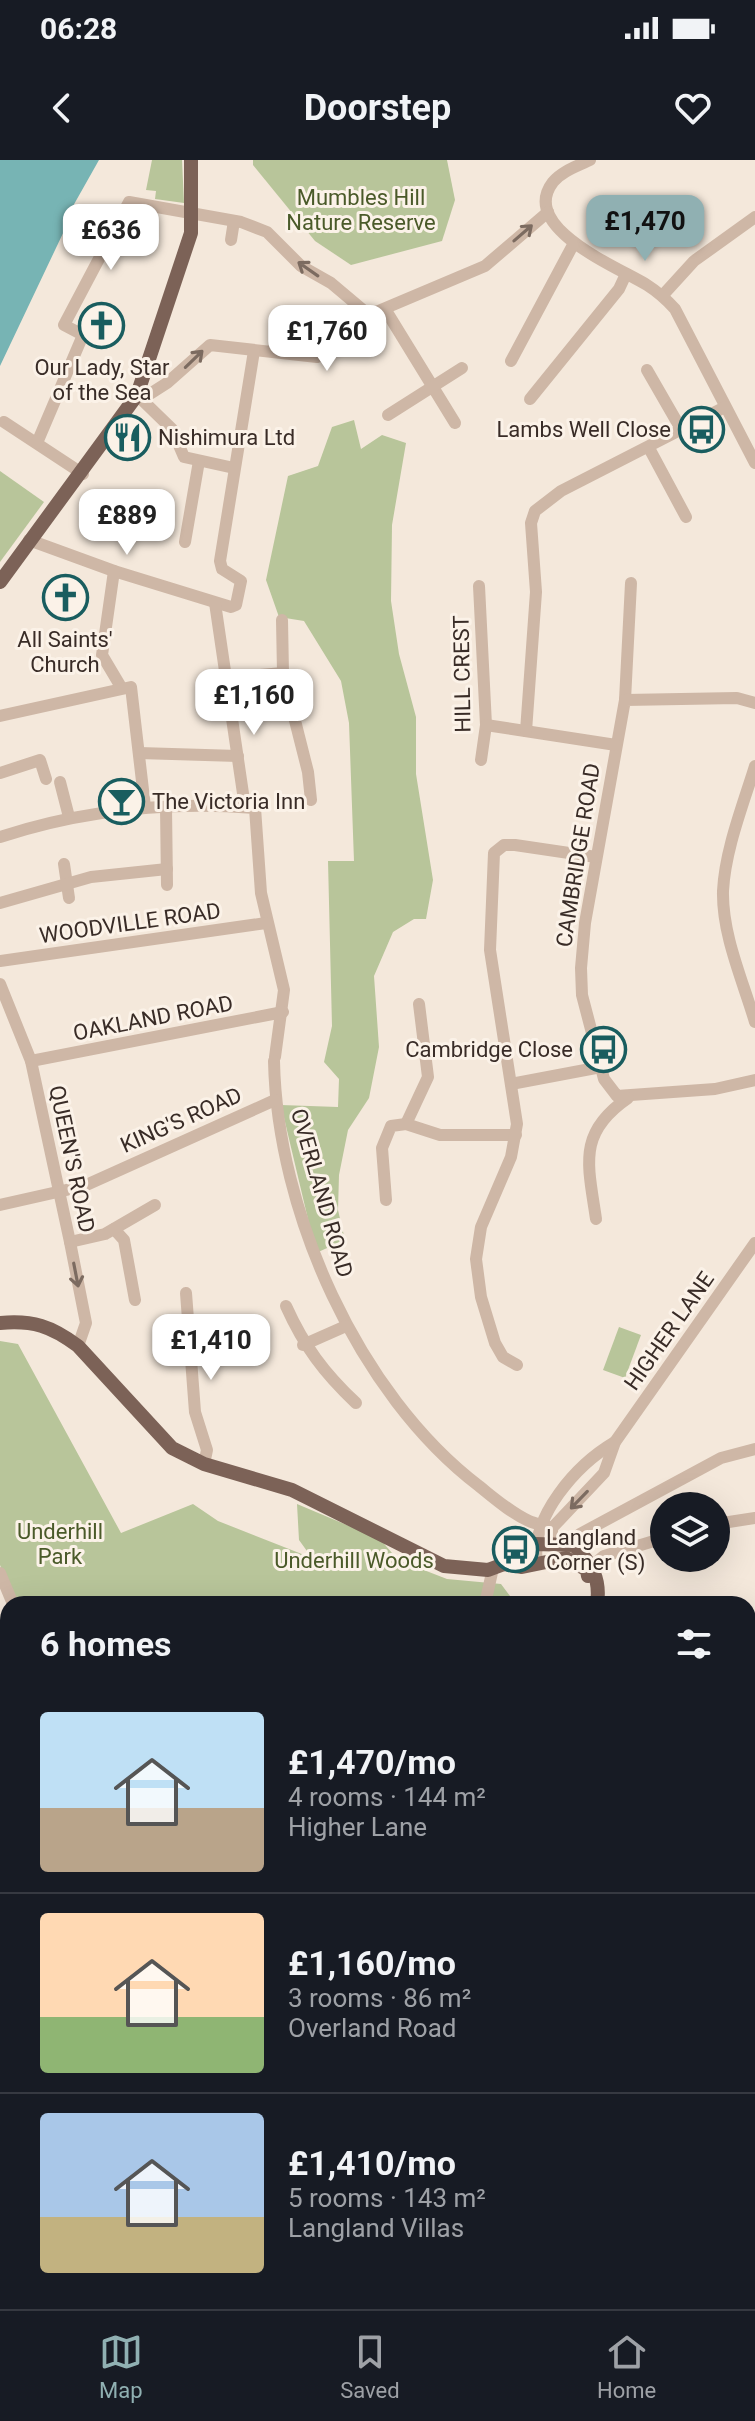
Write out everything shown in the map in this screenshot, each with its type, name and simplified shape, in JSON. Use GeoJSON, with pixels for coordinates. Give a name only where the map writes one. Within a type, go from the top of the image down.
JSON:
{"type":"FeatureCollection","features":[{"type":"Feature","properties":{"kind":"main road"},"geometry":{"type":"LineString","coordinates":[[0,582],[139,397],[182,262],[193,215],[191,160]]}},
{"type":"Feature","properties":{"kind":"main road"},"geometry":{"type":"LineString","coordinates":[[0,1323],[39,1322],[78,1346],[172,1448],[204,1464],[292,1490],[444,1566],[470,1571],[499,1566],[522,1567],[537,1563],[551,1538]]}},
{"type":"Feature","properties":{"kind":"main road"},"geometry":{"type":"LineString","coordinates":[[499,1566],[534,1544],[551,1538],[574,1545],[585,1566],[593,1596]]}},
{"type":"Feature","properties":{"kind":"main road"},"geometry":{"type":"LineString","coordinates":[[551,1538],[585,1566]]}},
{"type":"Feature","properties":{"kind":"street"},"geometry":{"type":"LineString","coordinates":[[590,160],[564,173],[553,183],[547,194],[548,212],[554,225],[574,243],[663,295],[686,324],[755,463]]}},
{"type":"Feature","properties":{"kind":"street"},"geometry":{"type":"LineString","coordinates":[[37,443],[83,335],[64,325],[129,202],[234,221],[275,237],[301,266],[331,283],[369,315]]}},
{"type":"Feature","properties":{"kind":"street"},"geometry":{"type":"LineString","coordinates":[[234,468],[184,457],[172,429],[139,397],[167,383],[210,345],[309,357],[326,355],[345,344],[369,315],[475,272],[548,212]]}},
{"type":"Feature","properties":{"kind":"street"},"geometry":{"type":"LineString","coordinates":[[663,295],[694,261],[755,217]]}},
{"type":"Feature","properties":{"kind":"street"},"geometry":{"type":"LineString","coordinates":[[231,240],[234,221]]}},
{"type":"Feature","properties":{"kind":"street"},"geometry":{"type":"LineString","coordinates":[[741,230],[755,232]]}},
{"type":"Feature","properties":{"kind":"street"},"geometry":{"type":"LineString","coordinates":[[511,361],[574,243]]}},
{"type":"Feature","properties":{"kind":"street"},"geometry":{"type":"LineString","coordinates":[[530,399],[550,383],[619,289],[626,274]]}},
{"type":"Feature","properties":{"kind":"street"},"geometry":{"type":"LineString","coordinates":[[385,309],[455,423]]}},
{"type":"Feature","properties":{"kind":"street"},"geometry":{"type":"LineString","coordinates":[[29,540],[215,603],[231,607],[236,605],[241,581],[222,569],[220,561],[254,351]]}},
{"type":"Feature","properties":{"kind":"street"},"geometry":{"type":"LineString","coordinates":[[388,415],[462,368]]}},
{"type":"Feature","properties":{"kind":"street"},"geometry":{"type":"LineString","coordinates":[[647,370],[681,429]]}},
{"type":"Feature","properties":{"kind":"street"},"geometry":{"type":"LineString","coordinates":[[526,731],[536,592],[531,523],[535,511],[546,499],[725,407]]}},
{"type":"Feature","properties":{"kind":"street"},"geometry":{"type":"LineString","coordinates":[[4,422],[83,474]]}},
{"type":"Feature","properties":{"kind":"street"},"geometry":{"type":"LineString","coordinates":[[649,448],[686,517]]}},
{"type":"Feature","properties":{"kind":"street"},"geometry":{"type":"LineString","coordinates":[[185,542],[199,461]]}},
{"type":"Feature","properties":{"kind":"street"},"geometry":{"type":"LineString","coordinates":[[114,571],[102,655],[121,687]]}},
{"type":"Feature","properties":{"kind":"street","name":"CAMBRIDGE ROAD"},"geometry":{"type":"LineString","coordinates":[[603,1073],[582,995],[581,968],[596,857],[625,700],[631,583]]}},
{"type":"Feature","properties":{"kind":"street","name":"HILL CREST"},"geometry":{"type":"LineString","coordinates":[[479,586],[486,725],[481,760]]}},
{"type":"Feature","properties":{"kind":"street","name":"OVERLAND ROAD"},"geometry":{"type":"LineString","coordinates":[[215,603],[245,807],[257,811],[261,893],[284,990],[275,1059],[275,1100],[315,1258],[346,1326],[377,1373],[454,1467],[551,1538]]}},
{"type":"Feature","properties":{"kind":"street"},"geometry":{"type":"LineString","coordinates":[[282,620],[283,673],[308,772],[311,800]]}},
{"type":"Feature","properties":{"kind":"street"},"geometry":{"type":"LineString","coordinates":[[226,678],[283,673]]}},
{"type":"Feature","properties":{"kind":"street"},"geometry":{"type":"LineString","coordinates":[[0,716],[131,687],[145,807]]}},
{"type":"Feature","properties":{"kind":"street"},"geometry":{"type":"LineString","coordinates":[[625,700],[737,698],[755,703]]}},
{"type":"Feature","properties":{"kind":"street"},"geometry":{"type":"LineString","coordinates":[[486,725],[616,745]]}},
{"type":"Feature","properties":{"kind":"street"},"geometry":{"type":"LineString","coordinates":[[139,753],[238,756]]}},
{"type":"Feature","properties":{"kind":"street"},"geometry":{"type":"LineString","coordinates":[[0,773],[40,760],[46,779]]}},
{"type":"Feature","properties":{"kind":"street"},"geometry":{"type":"LineString","coordinates":[[755,766],[726,867],[723,892],[730,939],[755,1022]]}},
{"type":"Feature","properties":{"kind":"street"},"geometry":{"type":"LineString","coordinates":[[60,782],[69,817]]}},
{"type":"Feature","properties":{"kind":"street"},"geometry":{"type":"LineString","coordinates":[[0,837],[69,817],[145,807],[245,807]]}},
{"type":"Feature","properties":{"kind":"street"},"geometry":{"type":"LineString","coordinates":[[166,807],[167,885]]}},
{"type":"Feature","properties":{"kind":"street"},"geometry":{"type":"LineString","coordinates":[[517,1365],[503,1357],[495,1343],[481,1297],[476,1259],[486,1214],[516,1135],[490,950],[494,853],[504,845],[515,845],[596,857]]}},
{"type":"Feature","properties":{"kind":"street"},"geometry":{"type":"LineString","coordinates":[[64,864],[69,898]]}},
{"type":"Feature","properties":{"kind":"street"},"geometry":{"type":"LineString","coordinates":[[0,903],[67,883],[167,869]]}},
{"type":"Feature","properties":{"kind":"street","name":"WOODVILLE ROAD"},"geometry":{"type":"LineString","coordinates":[[0,961],[266,923]]}},
{"type":"Feature","properties":{"kind":"street","name":"QUEEN'S ROAD"},"geometry":{"type":"LineString","coordinates":[[0,984],[31,1061],[86,1323],[78,1346]]}},
{"type":"Feature","properties":{"kind":"street"},"geometry":{"type":"LineString","coordinates":[[406,1124],[428,1077],[419,1004]]}},
{"type":"Feature","properties":{"kind":"street","name":"OAKLAND ROAD"},"geometry":{"type":"LineString","coordinates":[[31,1061],[283,1012]]}},
{"type":"Feature","properties":{"kind":"street"},"geometry":{"type":"LineString","coordinates":[[511,1084],[603,1073]]}},
{"type":"Feature","properties":{"kind":"street"},"geometry":{"type":"LineString","coordinates":[[603,1073],[617,1096],[628,1098],[715,1089],[755,1080]]}},
{"type":"Feature","properties":{"kind":"street"},"geometry":{"type":"LineString","coordinates":[[596,1219],[589,1159],[592,1137],[603,1115],[603,1073]]}},
{"type":"Feature","properties":{"kind":"street"},"geometry":{"type":"LineString","coordinates":[[603,1115],[628,1098]]}},
{"type":"Feature","properties":{"kind":"street","name":"KING'S ROAD"},"geometry":{"type":"LineString","coordinates":[[0,1205],[84,1186],[275,1100]]}},
{"type":"Feature","properties":{"kind":"street"},"geometry":{"type":"LineString","coordinates":[[386,1200],[379,1187],[382,1148],[391,1126],[406,1124],[440,1135],[516,1135]]}},
{"type":"Feature","properties":{"kind":"street"},"geometry":{"type":"LineString","coordinates":[[70,1242],[114,1229],[155,1205]]}},
{"type":"Feature","properties":{"kind":"street"},"geometry":{"type":"LineString","coordinates":[[114,1229],[124,1240],[135,1300]]}},
{"type":"Feature","properties":{"kind":"street","name":"HIGHER LANE"},"geometry":{"type":"LineString","coordinates":[[551,1538],[604,1473],[615,1442],[755,1243]]}},
{"type":"Feature","properties":{"kind":"street"},"geometry":{"type":"LineString","coordinates":[[186,1293],[195,1412],[207,1450],[204,1464]]}},
{"type":"Feature","properties":{"kind":"street"},"geometry":{"type":"LineString","coordinates":[[286,1306],[303,1345],[327,1376],[356,1403]]}},
{"type":"Feature","properties":{"kind":"street"},"geometry":{"type":"LineString","coordinates":[[303,1345],[346,1326]]}},
{"type":"Feature","properties":{"kind":"street","name":"HIGHER LANE"},"geometry":{"type":"LineString","coordinates":[[551,1538],[595,1454],[615,1442]]}},
{"type":"Feature","properties":{"kind":"street"},"geometry":{"type":"LineString","coordinates":[[574,1545],[580,1534],[721,1458],[755,1449]]}},
{"type":"Feature","properties":{"kind":"street"},"geometry":{"type":"LineString","coordinates":[[730,1522],[755,1518]]}},
{"type":"Feature","properties":{"kind":"street"},"geometry":{"type":"LineString","coordinates":[[585,1566],[604,1556],[650,1542]]}},
{"type":"Feature","properties":{"kind":"street"},"geometry":{"type":"LineString","coordinates":[[534,1544],[537,1563]]}},
{"type":"Feature","properties":{"kind":"street"},"geometry":{"type":"LineString","coordinates":[[488,1596],[499,1566]]}},
{"type":"Feature","properties":{"kind":"street"},"geometry":{"type":"LineString","coordinates":[[0,1573],[10,1596]]}},
{"type":"Feature","properties":{"kind":"green space"},"geometry":{"type":"Polygon","coordinates":[[[152,160],[182,160],[184,203],[155,199],[156,191],[146,190],[152,160]]]}},
{"type":"Feature","properties":{"kind":"green space","name":"Mumbles Hill Nature Reserve"},"geometry":{"type":"Polygon","coordinates":[[[253,160],[447,160],[455,200],[442,241],[351,265],[315,241],[253,165],[253,160]]]}},
{"type":"Feature","properties":{"kind":"green space"},"geometry":{"type":"Polygon","coordinates":[[[354,420],[361,449],[382,435],[406,443],[392,525],[391,601],[399,654],[416,717],[416,774],[433,880],[426,919],[414,919],[393,932],[374,976],[379,1047],[369,1098],[348,1130],[339,1175],[338,1210],[345,1240],[316,1253],[281,1105],[338,1107],[339,1079],[324,1062],[332,1026],[328,861],[354,861],[349,723],[341,681],[304,621],[279,617],[266,580],[288,476],[318,466],[332,427],[354,420]]]}},
{"type":"Feature","properties":{"kind":"green space"},"geometry":{"type":"Polygon","coordinates":[[[0,471],[44,502],[0,562],[0,471]]]}},
{"type":"Feature","properties":{"kind":"green space"},"geometry":{"type":"Polygon","coordinates":[[[619,1327],[641,1335],[625,1378],[603,1370],[619,1327]]]}},
{"type":"Feature","properties":{"kind":"green space","name":"Underhill Park"},"geometry":{"type":"Polygon","coordinates":[[[0,1341],[18,1344],[121,1533],[193,1504],[218,1521],[312,1558],[299,1540],[297,1504],[380,1539],[398,1560],[447,1579],[501,1584],[510,1596],[12,1596],[0,1565],[0,1341]]]}},
{"type":"Feature","properties":{"kind":"water"},"geometry":{"type":"Polygon","coordinates":[[[0,160],[99,160],[64,222],[65,229],[0,366],[0,160]]]}},
{"type":"Feature","properties":{"kind":"place","name":"Our Lady, Star of the Sea"},"geometry":{"type":"Point","coordinates":[102,326]}},
{"type":"Feature","properties":{"kind":"place","name":"Lambs Well Close"},"geometry":{"type":"Point","coordinates":[702,429]}},
{"type":"Feature","properties":{"kind":"place","name":"Nishimura Ltd"},"geometry":{"type":"Point","coordinates":[127,437]}},
{"type":"Feature","properties":{"kind":"place","name":"All Saints' Church"},"geometry":{"type":"Point","coordinates":[65,598]}},
{"type":"Feature","properties":{"kind":"place","name":"The Victoria Inn"},"geometry":{"type":"Point","coordinates":[121,801]}},
{"type":"Feature","properties":{"kind":"place","name":"Cambridge Close"},"geometry":{"type":"Point","coordinates":[604,1049]}},
{"type":"Feature","properties":{"kind":"place","name":"Langland Corner (S)"},"geometry":{"type":"Point","coordinates":[515,1550]}},
{"type":"Feature","properties":{"kind":"park label","name":"Underhill Woods"},"geometry":{"type":"Point","coordinates":[354,1560]}}]}
